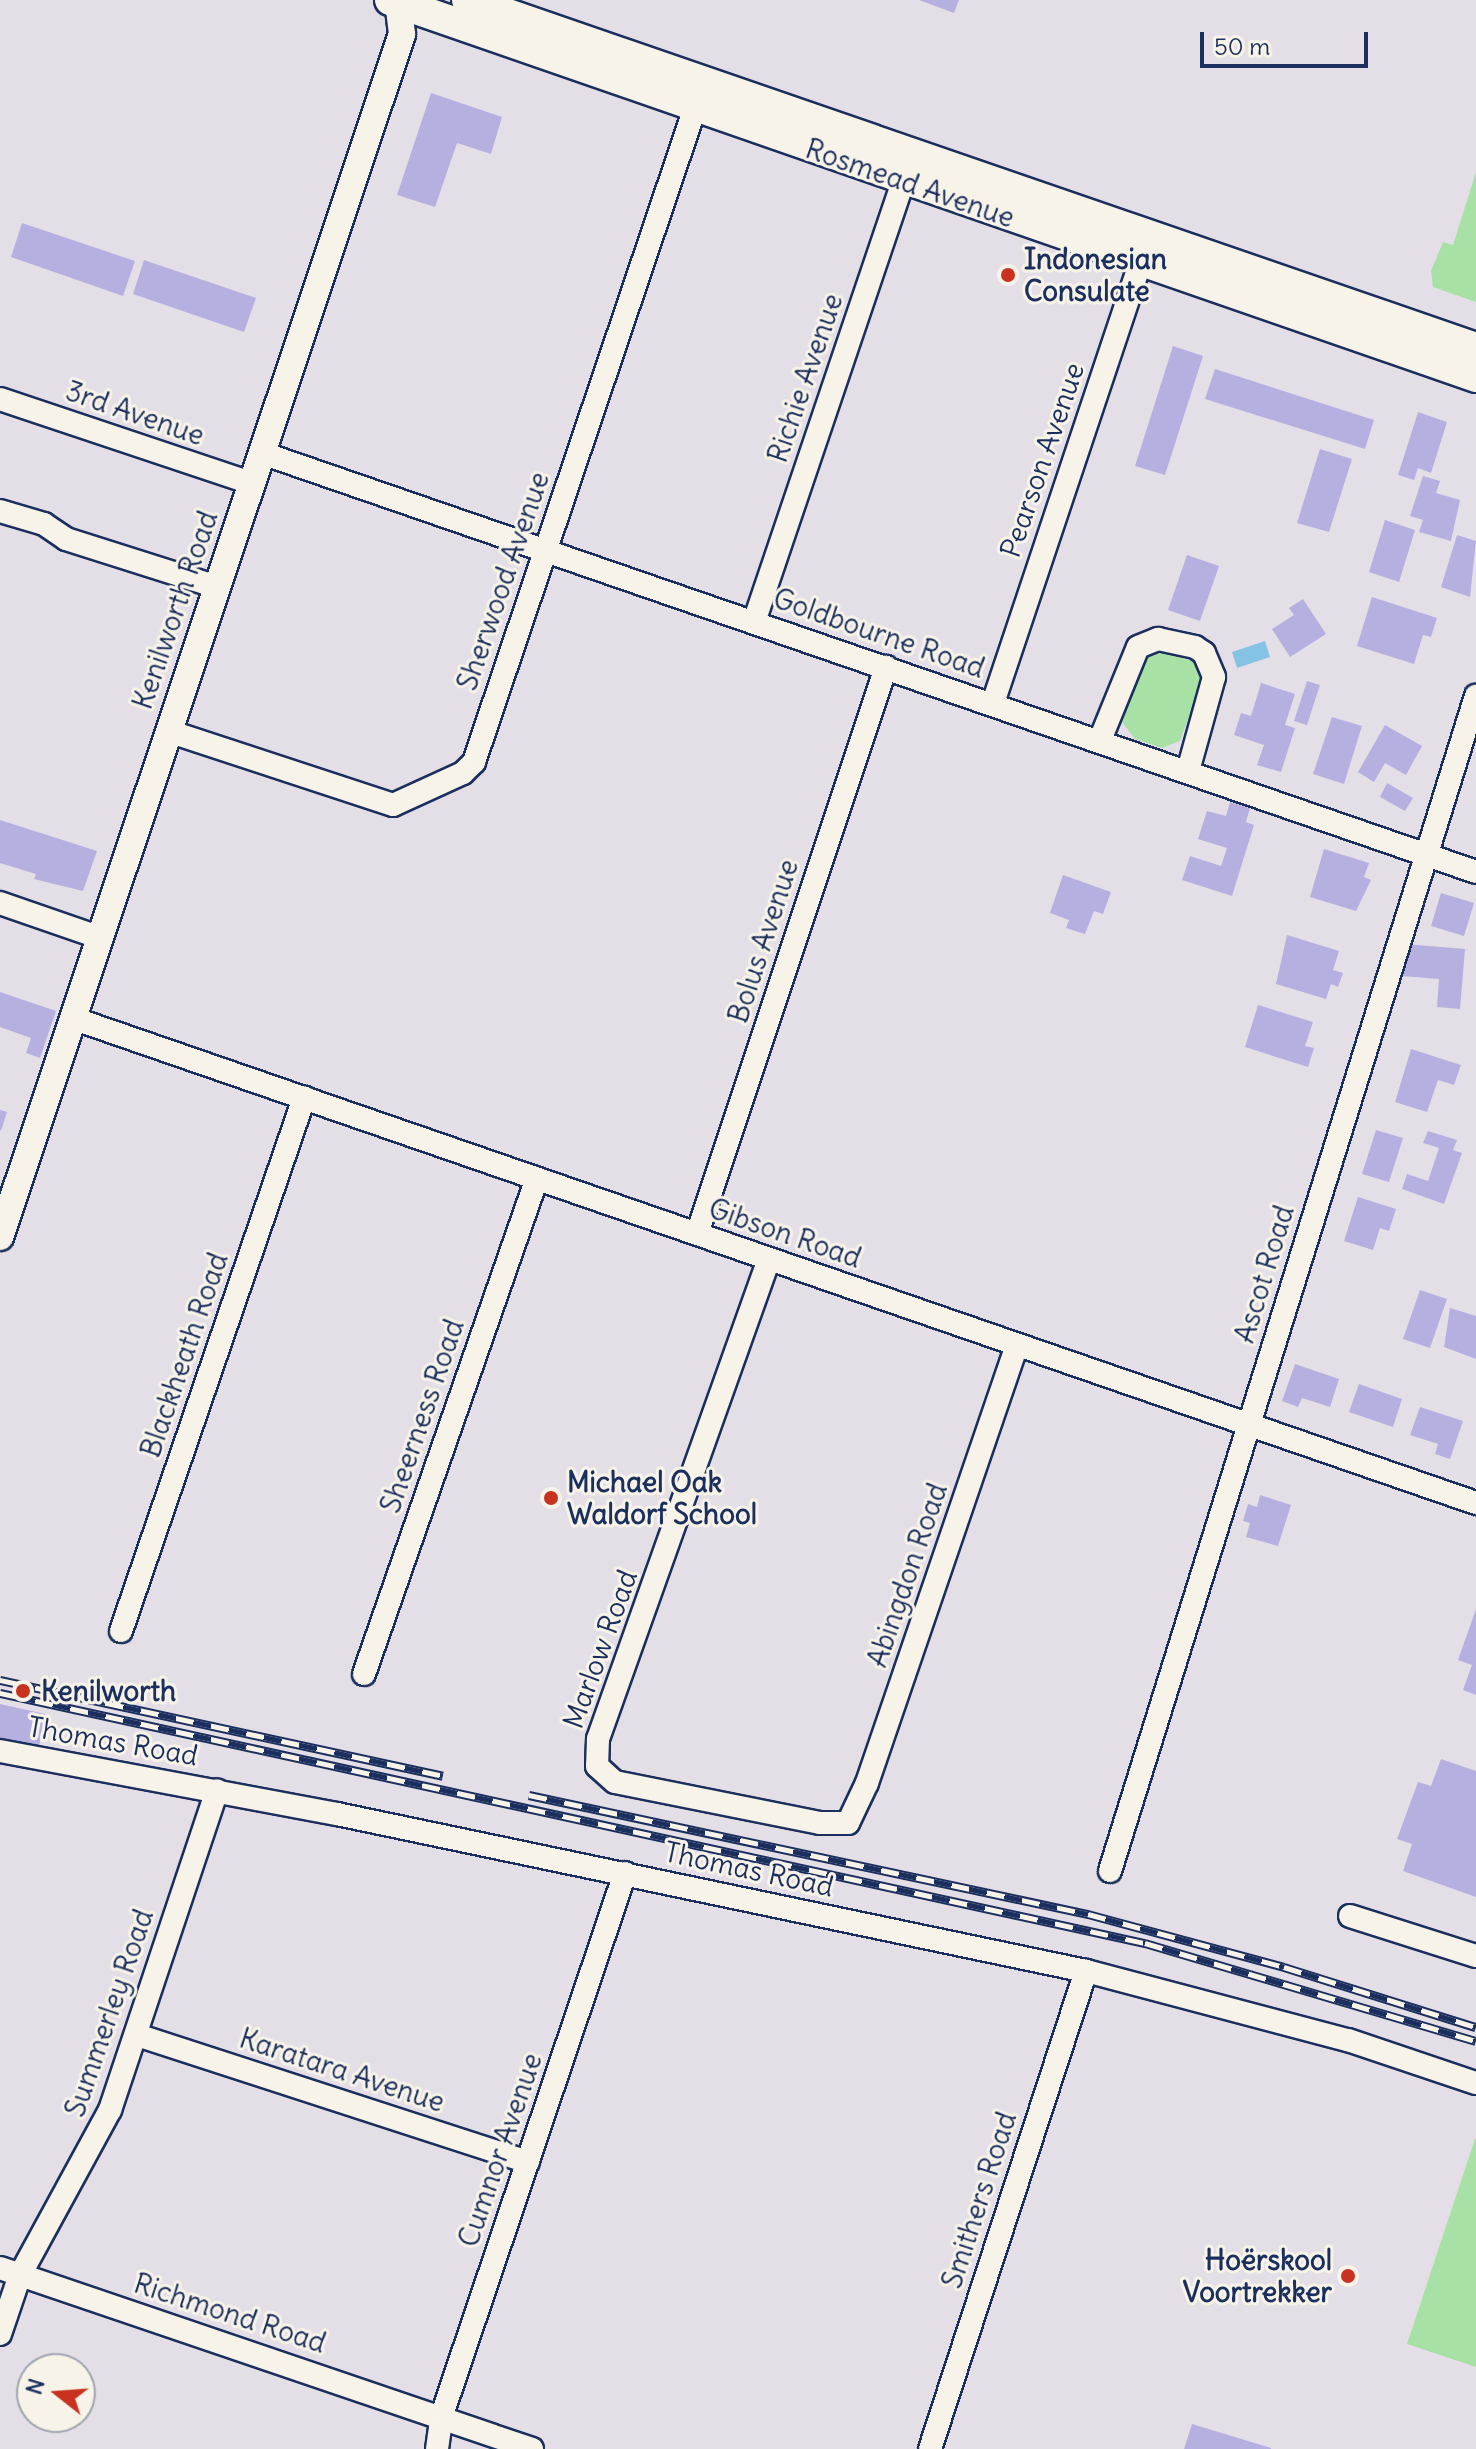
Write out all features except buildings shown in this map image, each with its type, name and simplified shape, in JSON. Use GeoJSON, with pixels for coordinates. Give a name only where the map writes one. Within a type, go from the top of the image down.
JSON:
{"type":"FeatureCollection","features":[{"type":"Feature","properties":{"kind":"main road","name":"Rosmead Avenue"},"geometry":{"type":"LineString","coordinates":[[467,0],[908,168],[1145,250],[1476,377]]}},
{"type":"Feature","properties":{"kind":"main road","name":"Rosmead Avenue"},"geometry":{"type":"LineString","coordinates":[[396,1],[695,108],[908,168]]}},
{"type":"Feature","properties":{"kind":"main road","name":"Rosmead Avenue"},"geometry":{"type":"LineString","coordinates":[[1145,250],[1476,348]]}},
{"type":"Feature","properties":{"kind":"street","name":"Kenilworth Road"},"geometry":{"type":"LineString","coordinates":[[1,1233],[402,34],[396,1]]}},
{"type":"Feature","properties":{"kind":"street","name":"Sherwood Avenue"},"geometry":{"type":"LineString","coordinates":[[168,731],[387,803],[403,803],[474,762],[695,108]]}},
{"type":"Feature","properties":{"kind":"street","name":"Richie Avenue"},"geometry":{"type":"LineString","coordinates":[[754,622],[908,168]]}},
{"type":"Feature","properties":{"kind":"street","name":"Pearson Avenue"},"geometry":{"type":"LineString","coordinates":[[993,703],[1145,250]]}},
{"type":"Feature","properties":{"kind":"street","name":"3rd Avenue"},"geometry":{"type":"LineString","coordinates":[[0,399],[251,483]]}},
{"type":"Feature","properties":{"kind":"street","name":"Goldbourne Road"},"geometry":{"type":"LineString","coordinates":[[262,453],[1476,872]]}},
{"type":"Feature","properties":{"kind":"street"},"geometry":{"type":"LineString","coordinates":[[0,511],[44,524],[66,539],[217,587]]}},
{"type":"Feature","properties":{"kind":"street"},"geometry":{"type":"LineString","coordinates":[[1100,740],[1138,647],[1158,639],[1195,647],[1204,653],[1214,677],[1188,771]]}},
{"type":"Feature","properties":{"kind":"street","name":"Bolus Avenue"},"geometry":{"type":"LineString","coordinates":[[697,1234],[886,667]]}},
{"type":"Feature","properties":{"kind":"street","name":"Ascot Road"},"geometry":{"type":"LineString","coordinates":[[1110,1871],[1476,696]]}},
{"type":"Feature","properties":{"kind":"street"},"geometry":{"type":"LineString","coordinates":[[0,903],[101,938]]}},
{"type":"Feature","properties":{"kind":"street","name":"Gibson Road"},"geometry":{"type":"LineString","coordinates":[[75,1019],[1476,1503]]}},
{"type":"Feature","properties":{"kind":"street","name":"Blackheath Road"},"geometry":{"type":"LineString","coordinates":[[121,1631],[304,1098]]}},
{"type":"Feature","properties":{"kind":"street","name":"Sheerness Road"},"geometry":{"type":"LineString","coordinates":[[364,1674],[537,1178]]}},
{"type":"Feature","properties":{"kind":"street","name":"Marlow Road"},"geometry":{"type":"LineString","coordinates":[[769,1259],[594,1754],[603,1776],[615,1782],[820,1823],[848,1823]]}},
{"type":"Feature","properties":{"kind":"street","name":"Abingdon Road"},"geometry":{"type":"LineString","coordinates":[[848,1823],[867,1783],[1017,1345]]}},
{"type":"Feature","properties":{"kind":"street","name":"Thomas Road"},"geometry":{"type":"LineString","coordinates":[[0,1751],[217,1790],[1086,1971],[1348,2040],[1476,2083]]}},
{"type":"Feature","properties":{"kind":"street","name":"Summerley Road"},"geometry":{"type":"LineString","coordinates":[[0,2334],[10,2272],[97,2137],[137,2035],[217,1790]]}},
{"type":"Feature","properties":{"kind":"street","name":"Cumnor Avenue"},"geometry":{"type":"LineString","coordinates":[[437,2449],[442,2415],[625,1873]]}},
{"type":"Feature","properties":{"kind":"street"},"geometry":{"type":"LineString","coordinates":[[1350,1916],[1476,1956]]}},
{"type":"Feature","properties":{"kind":"street","name":"Smithers Road"},"geometry":{"type":"LineString","coordinates":[[930,2449],[1086,1971]]}},
{"type":"Feature","properties":{"kind":"street","name":"Karatara Avenue"},"geometry":{"type":"LineString","coordinates":[[137,2035],[528,2162]]}},
{"type":"Feature","properties":{"kind":"street","name":"Richmond Road"},"geometry":{"type":"LineString","coordinates":[[10,2272],[442,2415],[532,2449]]}},
{"type":"Feature","properties":{"kind":"green space"},"geometry":{"type":"Polygon","coordinates":[[[1476,172],[1476,302],[1433,287],[1431,271],[1443,242],[1453,245],[1476,172]]]}},
{"type":"Feature","properties":{"kind":"green space"},"geometry":{"type":"Polygon","coordinates":[[[1164,652],[1194,662],[1203,678],[1180,741],[1162,748],[1135,739],[1122,722],[1144,659],[1164,652]]]}},
{"type":"Feature","properties":{"kind":"green space"},"geometry":{"type":"Polygon","coordinates":[[[1476,2139],[1476,2367],[1407,2344],[1476,2139]]]}},
{"type":"Feature","properties":{"kind":"water"},"geometry":{"type":"Polygon","coordinates":[[[1265,641],[1270,657],[1237,668],[1232,652],[1265,641]]]}},
{"type":"Feature","properties":{"kind":"railway"},"geometry":{"type":"LineString","coordinates":[[0,1680],[443,1776]]}},
{"type":"Feature","properties":{"kind":"railway"},"geometry":{"type":"LineString","coordinates":[[0,1693],[1145,1943],[1476,2041]]}},
{"type":"Feature","properties":{"kind":"railway"},"geometry":{"type":"LineString","coordinates":[[529,1795],[1088,1914],[1284,1967],[1476,2027]]}},
{"type":"Feature","properties":{"kind":"place","name":"Indonesian Consulate"},"geometry":{"type":"Point","coordinates":[1008,275]}},
{"type":"Feature","properties":{"kind":"place","name":"Michael Oak Waldorf School"},"geometry":{"type":"Point","coordinates":[551,1498]}},
{"type":"Feature","properties":{"kind":"place","name":"Kenilworth"},"geometry":{"type":"Point","coordinates":[23,1691]}},
{"type":"Feature","properties":{"kind":"place","name":"Hoërskool Voortrekker"},"geometry":{"type":"Point","coordinates":[1348,2276]}}]}
